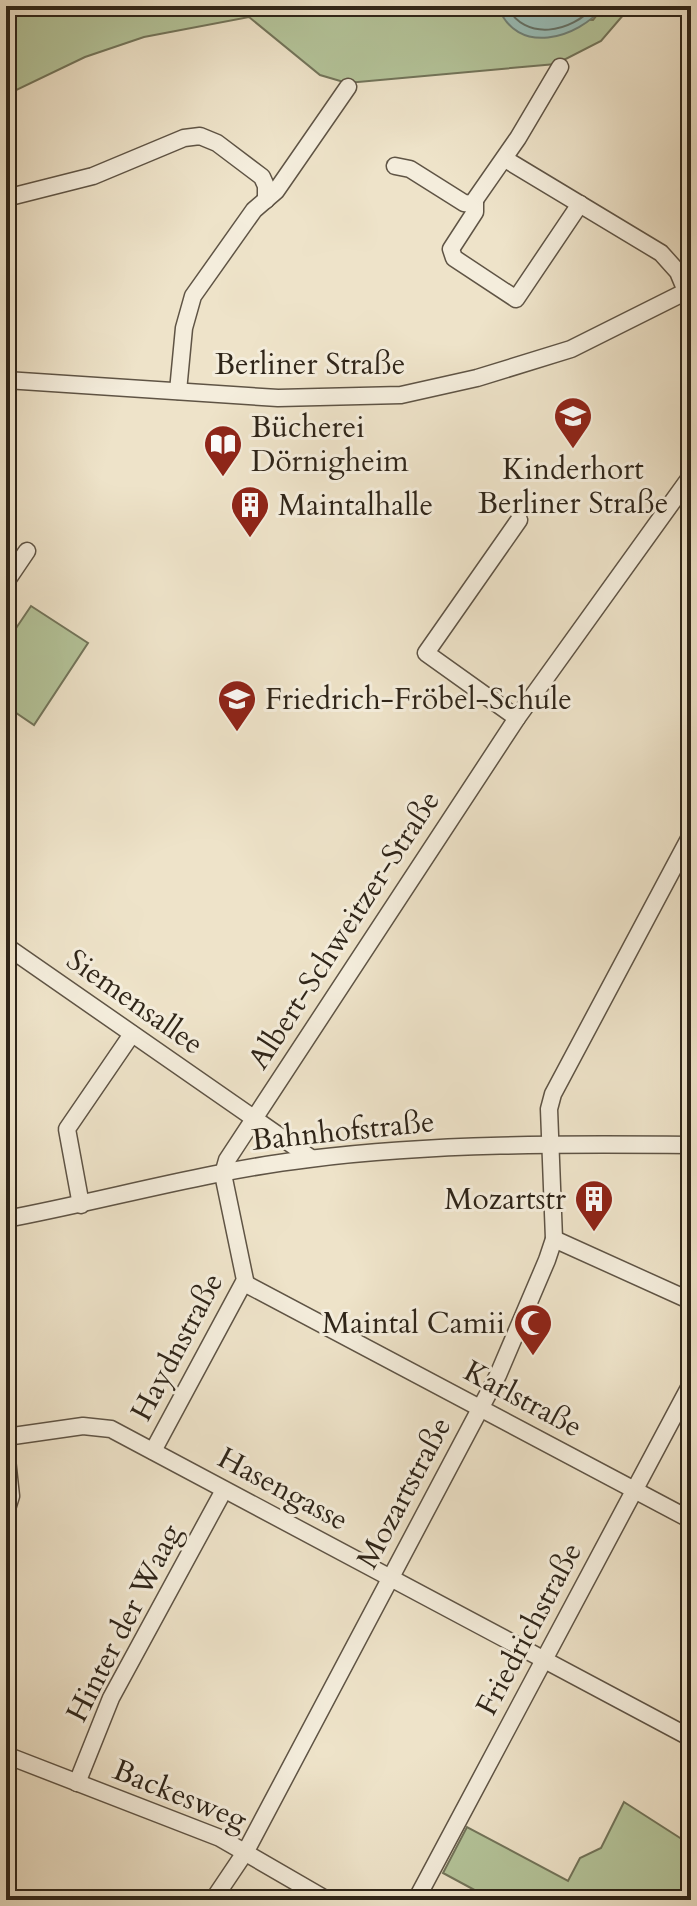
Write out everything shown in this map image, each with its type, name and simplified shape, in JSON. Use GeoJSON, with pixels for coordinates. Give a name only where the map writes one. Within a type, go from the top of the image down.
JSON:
{"type":"FeatureCollection","features":[{"type":"Feature","properties":{"kind":"street"},"geometry":{"type":"LineString","coordinates":[[395,166],[410,169],[468,205],[475,201],[505,159],[560,67]]}},
{"type":"Feature","properties":{"kind":"street"},"geometry":{"type":"LineString","coordinates":[[178,391],[184,328],[193,296],[254,210],[276,191],[348,87]]}},
{"type":"Feature","properties":{"kind":"street"},"geometry":{"type":"LineString","coordinates":[[6,198],[93,176],[184,138],[200,136],[217,143],[262,177],[266,200]]}},
{"type":"Feature","properties":{"kind":"street"},"geometry":{"type":"LineString","coordinates":[[505,159],[661,253],[689,290]]}},
{"type":"Feature","properties":{"kind":"street"},"geometry":{"type":"LineString","coordinates":[[475,201],[475,212],[451,249],[454,258],[516,299],[580,204]]}},
{"type":"Feature","properties":{"kind":"street","name":"Berliner Straße"},"geometry":{"type":"LineString","coordinates":[[6,380],[315,398],[401,395],[536,362],[571,349],[689,290]]}},
{"type":"Feature","properties":{"kind":"street","name":"Albert-Schweitzer-Straße"},"geometry":{"type":"LineString","coordinates":[[223,1174],[227,1160],[517,718],[691,476]]}},
{"type":"Feature","properties":{"kind":"street"},"geometry":{"type":"LineString","coordinates":[[517,718],[426,653],[519,520]]}},
{"type":"Feature","properties":{"kind":"street"},"geometry":{"type":"LineString","coordinates":[[6,582],[27,551]]}},
{"type":"Feature","properties":{"kind":"street","name":"Mozartstraße"},"geometry":{"type":"LineString","coordinates":[[213,1900],[246,1851],[498,1375],[554,1239],[549,1109],[553,1094],[691,835]]}},
{"type":"Feature","properties":{"kind":"street","name":"Siemensallee"},"geometry":{"type":"LineString","coordinates":[[6,946],[311,1158]]}},
{"type":"Feature","properties":{"kind":"street"},"geometry":{"type":"LineString","coordinates":[[81,1205],[67,1129],[132,1034]]}},
{"type":"Feature","properties":{"kind":"street","name":"Bahnhofstraße"},"geometry":{"type":"LineString","coordinates":[[6,1219],[311,1158],[499,1145],[691,1145]]}},
{"type":"Feature","properties":{"kind":"street","name":"Haydnstraße"},"geometry":{"type":"LineString","coordinates":[[153,1451],[246,1276],[223,1174]]}},
{"type":"Feature","properties":{"kind":"street"},"geometry":{"type":"LineString","coordinates":[[554,1239],[691,1301]]}},
{"type":"Feature","properties":{"kind":"street","name":"Karlstraße"},"geometry":{"type":"LineString","coordinates":[[244,1283],[691,1520]]}},
{"type":"Feature","properties":{"kind":"street","name":"Friedrichstraße"},"geometry":{"type":"LineString","coordinates":[[416,1900],[691,1384]]}},
{"type":"Feature","properties":{"kind":"street","name":"Hasengasse"},"geometry":{"type":"LineString","coordinates":[[6,1437],[94,1426],[111,1429],[690,1737]]}},
{"type":"Feature","properties":{"kind":"street"},"geometry":{"type":"LineString","coordinates":[[6,1450],[11,1496],[6,1512]]}},
{"type":"Feature","properties":{"kind":"street","name":"Hinter der Waag"},"geometry":{"type":"LineString","coordinates":[[77,1783],[111,1698],[224,1490]]}},
{"type":"Feature","properties":{"kind":"street","name":"Backesweg"},"geometry":{"type":"LineString","coordinates":[[6,1755],[220,1838],[327,1900]]}},
{"type":"Feature","properties":{"kind":"green space"},"geometry":{"type":"Polygon","coordinates":[[[6,6],[498,6],[502,15],[593,20],[604,6],[631,6],[601,41],[556,64],[347,83],[320,75],[249,17],[144,37],[85,57],[6,95],[6,6]]]}},
{"type":"Feature","properties":{"kind":"green space"},"geometry":{"type":"Polygon","coordinates":[[[31,606],[88,643],[34,725],[6,706],[6,643],[31,606]]]}},
{"type":"Feature","properties":{"kind":"green space"},"geometry":{"type":"Polygon","coordinates":[[[624,1802],[691,1845],[691,1900],[493,1900],[443,1873],[467,1827],[568,1881],[580,1858],[601,1848],[624,1802]]]}},
{"type":"Feature","properties":{"kind":"water"},"geometry":{"type":"Polygon","coordinates":[[[498,6],[604,6],[579,27],[548,38],[518,32],[507,22],[498,6]]]}},
{"type":"Feature","properties":{"kind":"place","name":"Kinderhort Berliner Straße"},"geometry":{"type":"Point","coordinates":[573,450]}},
{"type":"Feature","properties":{"kind":"place","name":"Bücherei Dörnigheim"},"geometry":{"type":"Point","coordinates":[223,478]}},
{"type":"Feature","properties":{"kind":"place","name":"Maintalhalle"},"geometry":{"type":"Point","coordinates":[250,539]}},
{"type":"Feature","properties":{"kind":"place","name":"Friedrich-Fröbel-Schule"},"geometry":{"type":"Point","coordinates":[237,733]}},
{"type":"Feature","properties":{"kind":"place","name":"Mozartstr"},"geometry":{"type":"Point","coordinates":[594,1233]}},
{"type":"Feature","properties":{"kind":"place","name":"Maintal Camii"},"geometry":{"type":"Point","coordinates":[533,1357]}}]}
